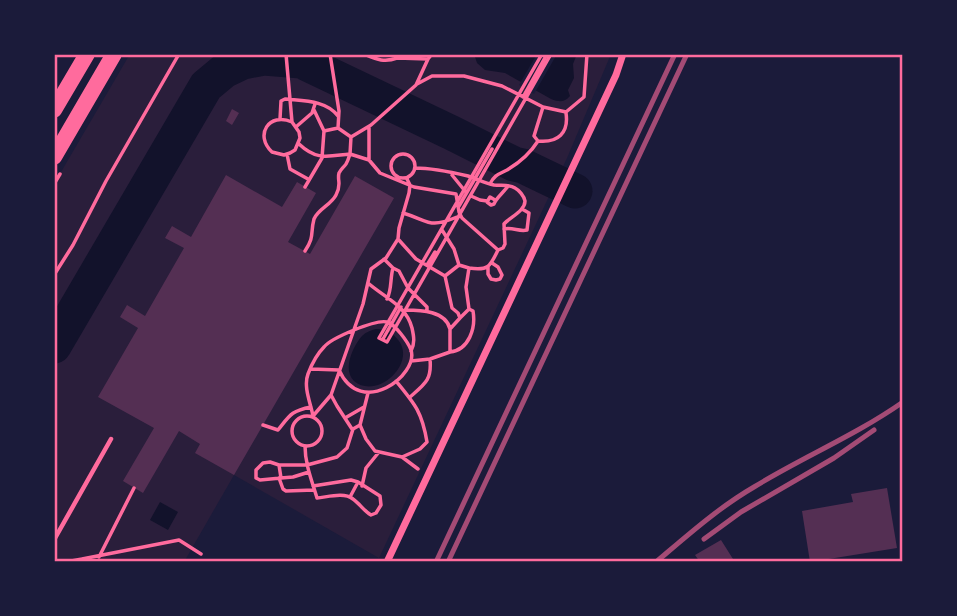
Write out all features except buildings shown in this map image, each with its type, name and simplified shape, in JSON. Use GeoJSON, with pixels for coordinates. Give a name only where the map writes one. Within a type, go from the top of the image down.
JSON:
{"type":"FeatureCollection","features":[{"type":"Feature","properties":{"kind":"main road"},"geometry":{"type":"LineString","coordinates":[[54,110],[87,54]]}},
{"type":"Feature","properties":{"kind":"main road"},"geometry":{"type":"LineString","coordinates":[[54,157],[114,54]]}},
{"type":"Feature","properties":{"kind":"street"},"geometry":{"type":"LineString","coordinates":[[387,562],[616,75],[623,54]]}},
{"type":"Feature","properties":{"kind":"lane"},"geometry":{"type":"LineString","coordinates":[[54,540],[111,439]]}},
{"type":"Feature","properties":{"kind":"path"},"geometry":{"type":"LineString","coordinates":[[54,275],[179,54]]}},
{"type":"Feature","properties":{"kind":"path"},"geometry":{"type":"LineString","coordinates":[[286,54],[292,122]]}},
{"type":"Feature","properties":{"kind":"path"},"geometry":{"type":"LineString","coordinates":[[330,54],[339,111],[338,128]]}},
{"type":"Feature","properties":{"kind":"path"},"geometry":{"type":"LineString","coordinates":[[364,54],[382,61],[395,56],[428,59]]}},
{"type":"Feature","properties":{"kind":"path"},"geometry":{"type":"LineString","coordinates":[[416,84],[432,54]]}},
{"type":"Feature","properties":{"kind":"path"},"geometry":{"type":"LineString","coordinates":[[523,97],[547,54]]}},
{"type":"Feature","properties":{"kind":"path"},"geometry":{"type":"LineString","coordinates":[[492,149],[475,179],[459,206],[429,249],[379,338],[387,342],[459,206],[492,149],[547,54]]}},
{"type":"Feature","properties":{"kind":"path"},"geometry":{"type":"LineString","coordinates":[[459,206],[547,54]]}},
{"type":"Feature","properties":{"kind":"path"},"geometry":{"type":"LineString","coordinates":[[566,112],[584,97],[587,54]]}},
{"type":"Feature","properties":{"kind":"path"},"geometry":{"type":"LineString","coordinates":[[351,137],[370,125],[416,84],[432,76],[464,76],[502,86],[543,107],[566,112]]}},
{"type":"Feature","properties":{"kind":"path"},"geometry":{"type":"LineString","coordinates":[[280,119],[281,102],[285,99],[328,107],[339,117]]}},
{"type":"Feature","properties":{"kind":"path"},"geometry":{"type":"LineString","coordinates":[[296,126],[307,118],[314,106]]}},
{"type":"Feature","properties":{"kind":"path"},"geometry":{"type":"LineString","coordinates":[[305,187],[322,158],[324,131],[314,106]]}},
{"type":"Feature","properties":{"kind":"path"},"geometry":{"type":"LineString","coordinates":[[538,141],[534,136],[543,107]]}},
{"type":"Feature","properties":{"kind":"path"},"geometry":{"type":"LineString","coordinates":[[538,141],[549,141],[561,135],[567,125],[566,112]]}},
{"type":"Feature","properties":{"kind":"path"},"geometry":{"type":"LineString","coordinates":[[280,119],[292,122],[300,138],[295,150],[278,155],[272,152],[264,142],[265,130],[280,119]]}},
{"type":"Feature","properties":{"kind":"path"},"geometry":{"type":"LineString","coordinates":[[369,160],[370,125]]}},
{"type":"Feature","properties":{"kind":"path"},"geometry":{"type":"LineString","coordinates":[[324,131],[338,128],[351,137]]}},
{"type":"Feature","properties":{"kind":"path"},"geometry":{"type":"LineString","coordinates":[[304,251],[312,240],[319,211],[329,206],[341,185],[338,177],[350,154],[351,137]]}},
{"type":"Feature","properties":{"kind":"path"},"geometry":{"type":"LineString","coordinates":[[490,184],[492,178],[510,169],[532,150],[538,141]]}},
{"type":"Feature","properties":{"kind":"path"},"geometry":{"type":"LineString","coordinates":[[299,144],[322,158],[350,154],[369,160],[380,173],[410,185],[456,194]]}},
{"type":"Feature","properties":{"kind":"path"},"geometry":{"type":"LineString","coordinates":[[288,154],[290,169],[309,179]]}},
{"type":"Feature","properties":{"kind":"path"},"geometry":{"type":"LineString","coordinates":[[415,169],[412,158],[405,154],[393,160],[391,167],[394,174],[401,178],[408,177],[415,169],[437,169],[490,184],[508,186],[517,189],[525,200],[522,209],[504,224],[505,244],[490,265],[468,268],[459,265]]}},
{"type":"Feature","properties":{"kind":"path"},"geometry":{"type":"LineString","coordinates":[[388,176],[394,174]]}},
{"type":"Feature","properties":{"kind":"path"},"geometry":{"type":"LineString","coordinates":[[451,174],[473,197],[493,205],[508,186]]}},
{"type":"Feature","properties":{"kind":"path"},"geometry":{"type":"LineString","coordinates":[[313,416],[331,395],[363,304],[371,269],[384,259],[398,239],[410,185],[408,177]]}},
{"type":"Feature","properties":{"kind":"path"},"geometry":{"type":"LineString","coordinates":[[456,194],[462,188]]}},
{"type":"Feature","properties":{"kind":"path"},"geometry":{"type":"LineString","coordinates":[[456,194],[461,215],[467,224],[499,250]]}},
{"type":"Feature","properties":{"kind":"path"},"geometry":{"type":"LineString","coordinates":[[504,229],[527,230],[528,213],[522,209]]}},
{"type":"Feature","properties":{"kind":"path"},"geometry":{"type":"LineString","coordinates":[[403,213],[426,223],[438,223],[461,215]]}},
{"type":"Feature","properties":{"kind":"path"},"geometry":{"type":"LineString","coordinates":[[438,223],[454,249],[459,265]]}},
{"type":"Feature","properties":{"kind":"path"},"geometry":{"type":"LineString","coordinates":[[398,239],[416,259],[445,276],[451,306],[460,318]]}},
{"type":"Feature","properties":{"kind":"path"},"geometry":{"type":"LineString","coordinates":[[429,249],[436,253]]}},
{"type":"Feature","properties":{"kind":"path"},"geometry":{"type":"LineString","coordinates":[[427,265],[436,253]]}},
{"type":"Feature","properties":{"kind":"path"},"geometry":{"type":"LineString","coordinates":[[384,259],[400,271],[412,292],[427,307],[427,311]]}},
{"type":"Feature","properties":{"kind":"path"},"geometry":{"type":"LineString","coordinates":[[445,276],[459,265]]}},
{"type":"Feature","properties":{"kind":"path"},"geometry":{"type":"LineString","coordinates":[[387,299],[393,268]]}},
{"type":"Feature","properties":{"kind":"path"},"geometry":{"type":"LineString","coordinates":[[411,361],[457,351],[471,334],[473,314],[469,309],[466,287],[468,268]]}},
{"type":"Feature","properties":{"kind":"path"},"geometry":{"type":"LineString","coordinates":[[339,370],[346,383],[358,391],[368,393],[385,388],[396,381],[411,361],[414,340],[408,316],[368,283]]}},
{"type":"Feature","properties":{"kind":"path"},"geometry":{"type":"LineString","coordinates":[[444,319],[451,306]]}},
{"type":"Feature","properties":{"kind":"path"},"geometry":{"type":"LineString","coordinates":[[383,340],[402,309]]}},
{"type":"Feature","properties":{"kind":"path"},"geometry":{"type":"LineString","coordinates":[[402,309],[427,311],[447,320],[450,329],[450,352]]}},
{"type":"Feature","properties":{"kind":"path"},"geometry":{"type":"LineString","coordinates":[[450,329],[469,309]]}},
{"type":"Feature","properties":{"kind":"path"},"geometry":{"type":"LineString","coordinates":[[313,416],[307,386],[308,374],[321,349],[339,335],[381,321],[387,322],[397,329],[411,351]]}},
{"type":"Feature","properties":{"kind":"path"},"geometry":{"type":"LineString","coordinates":[[410,398],[428,380],[430,359]]}},
{"type":"Feature","properties":{"kind":"path"},"geometry":{"type":"LineString","coordinates":[[311,369],[339,370]]}},
{"type":"Feature","properties":{"kind":"path"},"geometry":{"type":"LineString","coordinates":[[396,381],[416,404],[424,422],[427,442],[420,449],[402,457]]}},
{"type":"Feature","properties":{"kind":"path"},"geometry":{"type":"LineString","coordinates":[[368,393],[360,425],[366,439],[375,452],[402,457],[419,470]]}},
{"type":"Feature","properties":{"kind":"path"},"geometry":{"type":"LineString","coordinates":[[331,395],[353,429]]}},
{"type":"Feature","properties":{"kind":"path"},"geometry":{"type":"LineString","coordinates":[[263,425],[278,430],[293,412],[311,407]]}},
{"type":"Feature","properties":{"kind":"path"},"geometry":{"type":"LineString","coordinates":[[345,418],[365,407]]}},
{"type":"Feature","properties":{"kind":"path"},"geometry":{"type":"LineString","coordinates":[[302,416],[313,416],[321,426],[320,438],[311,446],[305,446],[292,435],[293,424],[302,416]]}},
{"type":"Feature","properties":{"kind":"path"},"geometry":{"type":"LineString","coordinates":[[309,472],[293,477],[260,480],[256,478],[258,467],[263,463],[307,465],[337,457],[347,448],[353,429],[360,425]]}},
{"type":"Feature","properties":{"kind":"path"},"geometry":{"type":"LineString","coordinates":[[279,465],[280,478],[286,491],[314,488],[351,480],[380,496],[381,505],[376,513],[368,514],[346,495],[317,498],[314,488],[309,472],[305,458],[305,446]]}},
{"type":"Feature","properties":{"kind":"path"},"geometry":{"type":"LineString","coordinates":[[350,497],[360,484],[366,468],[379,452]]}},
{"type":"Feature","properties":{"kind":"path"},"geometry":{"type":"LineString","coordinates":[[298,465],[302,475]]}},
{"type":"Feature","properties":{"kind":"path"},"geometry":{"type":"LineString","coordinates":[[99,557],[134,488]]}},
{"type":"Feature","properties":{"kind":"path"},"geometry":{"type":"LineString","coordinates":[[66,562],[179,540],[201,554]]}},
{"type":"Feature","properties":{"kind":"shaded area"},"geometry":{"type":"Polygon","coordinates":[[[130,54],[611,54],[567,158],[379,558],[234,475],[184,562],[54,562],[54,184],[130,54]]]}},
{"type":"Feature","properties":{"kind":"shaded area"},"geometry":{"type":"Polygon","coordinates":[[[474,54],[577,54],[573,64],[574,78],[568,90],[570,96],[561,101],[551,99],[505,73],[485,70],[477,63],[474,54]]]}},
{"type":"Feature","properties":{"kind":"shaded area"},"geometry":{"type":"Polygon","coordinates":[[[376,329],[386,331],[397,338],[403,350],[402,360],[398,369],[382,383],[363,386],[351,376],[350,358],[362,336],[376,329]]]}},
{"type":"Feature","properties":{"kind":"shaded area"},"geometry":{"type":"Polygon","coordinates":[[[160,502],[178,512],[168,530],[150,520],[160,502]]]}},
{"type":"Feature","properties":{"kind":"pier"},"geometry":{"type":"Polygon","coordinates":[[[537,54],[557,54],[534,94],[519,85],[537,54]]]}},
{"type":"Feature","properties":{"kind":"waterway"},"geometry":{"type":"LineString","coordinates":[[206,86],[224,54]]}},
{"type":"Feature","properties":{"kind":"waterway"},"geometry":{"type":"LineString","coordinates":[[54,346],[206,86],[224,71],[243,62],[264,58],[301,61],[575,191]]}},
{"type":"Feature","properties":{"kind":"railway"},"geometry":{"type":"LineString","coordinates":[[436,562],[675,54]]}},
{"type":"Feature","properties":{"kind":"railway"},"geometry":{"type":"LineString","coordinates":[[448,562],[687,54]]}},
{"type":"Feature","properties":{"kind":"railway"},"geometry":{"type":"LineString","coordinates":[[656,562],[741,495],[903,402]]}},
{"type":"Feature","properties":{"kind":"railway"},"geometry":{"type":"LineString","coordinates":[[704,539],[741,512],[834,458],[874,430]]}}]}
